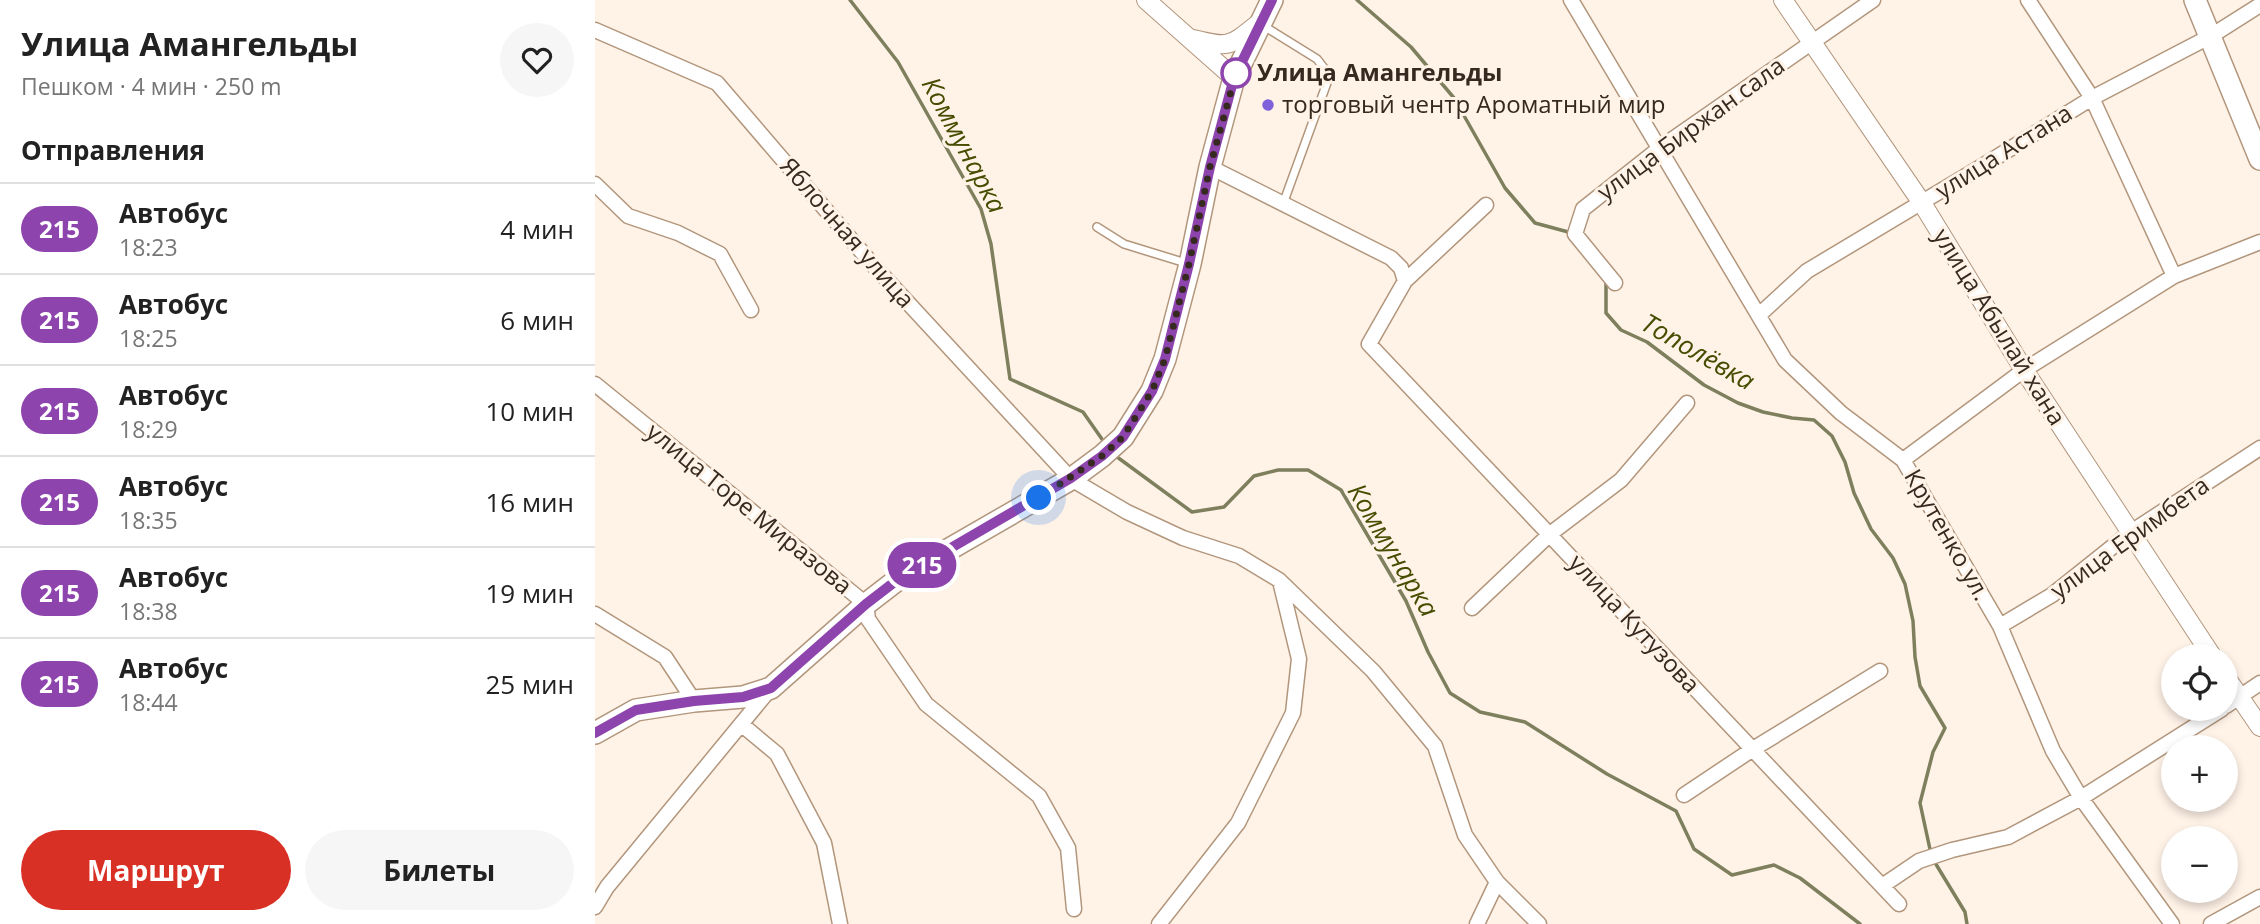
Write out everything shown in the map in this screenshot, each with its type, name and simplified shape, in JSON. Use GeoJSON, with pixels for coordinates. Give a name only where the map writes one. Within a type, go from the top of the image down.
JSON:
{"type":"FeatureCollection","features":[{"type":"Feature","properties":{"kind":"main road"},"geometry":{"type":"LineString","coordinates":[[595,733],[636,710],[743,697],[771,688],[866,604],[901,577],[1071,478],[1123,437],[1152,391],[1165,359],[1234,78],[1272,0]]}},
{"type":"Feature","properties":{"kind":"main road"},"geometry":{"type":"LineString","coordinates":[[2196,0],[2260,159]]}},
{"type":"Feature","properties":{"kind":"street"},"geometry":{"type":"LineString","coordinates":[[1146,0],[1234,78]]}},
{"type":"Feature","properties":{"kind":"street","name":"Крутенко ул."},"geometry":{"type":"LineString","coordinates":[[1571,0],[1785,360],[1841,413],[1903,460],[2000,626],[2053,751],[2081,798],[2172,924]]}},
{"type":"Feature","properties":{"kind":"street","name":"улица Абылай хана"},"geometry":{"type":"LineString","coordinates":[[1783,0],[1922,203],[2024,370],[2205,644]]}},
{"type":"Feature","properties":{"kind":"street","name":"улица Биржан сала"},"geometry":{"type":"LineString","coordinates":[[1615,283],[1575,234],[1583,209],[1660,148],[1873,0]]}},
{"type":"Feature","properties":{"kind":"street"},"geometry":{"type":"LineString","coordinates":[[2028,0],[2092,98],[2174,276]]}},
{"type":"Feature","properties":{"kind":"street","name":"улица Астана"},"geometry":{"type":"LineString","coordinates":[[1759,315],[1807,271],[2092,98],[2211,36],[2260,5]]}},
{"type":"Feature","properties":{"kind":"street"},"geometry":{"type":"LineString","coordinates":[[1189,38],[1222,46],[1238,40],[1259,23]]}},
{"type":"Feature","properties":{"kind":"street","name":"Яблочная улица"},"geometry":{"type":"LineString","coordinates":[[595,30],[717,83],[873,265],[1071,478],[1127,512],[1183,538],[1239,556],[1279,580],[1373,671],[1436,746],[1465,835],[1497,882],[1539,924]]}},
{"type":"Feature","properties":{"kind":"street"},"geometry":{"type":"LineString","coordinates":[[1210,167],[1391,258],[1401,268],[1405,281],[1486,205]]}},
{"type":"Feature","properties":{"kind":"street"},"geometry":{"type":"LineString","coordinates":[[595,184],[628,216],[678,233],[720,254],[751,310]]}},
{"type":"Feature","properties":{"kind":"street"},"geometry":{"type":"LineString","coordinates":[[1903,460],[2024,370],[2174,276],[2260,242]]}},
{"type":"Feature","properties":{"kind":"street","name":"улица Кутузова"},"geometry":{"type":"LineString","coordinates":[[1405,281],[1369,344],[1899,904]]}},
{"type":"Feature","properties":{"kind":"street","name":"улица Торе Миразова"},"geometry":{"type":"LineString","coordinates":[[595,384],[866,604],[868,619],[926,704],[1039,796],[1068,848],[1074,909]]}},
{"type":"Feature","properties":{"kind":"street"},"geometry":{"type":"LineString","coordinates":[[1472,608],[1551,534],[1621,480],[1687,403]]}},
{"type":"Feature","properties":{"kind":"street","name":"улица Еримбета"},"geometry":{"type":"LineString","coordinates":[[2000,626],[2052,595],[2131,532],[2260,448]]}},
{"type":"Feature","properties":{"kind":"street"},"geometry":{"type":"LineString","coordinates":[[1159,924],[1238,823],[1293,713],[1299,659],[1279,580]]}},
{"type":"Feature","properties":{"kind":"street"},"geometry":{"type":"LineString","coordinates":[[595,614],[665,657],[694,701]]}},
{"type":"Feature","properties":{"kind":"street"},"geometry":{"type":"LineString","coordinates":[[1684,795],[1880,671]]}},
{"type":"Feature","properties":{"kind":"street"},"geometry":{"type":"LineString","coordinates":[[2238,698],[2260,683]]}},
{"type":"Feature","properties":{"kind":"street"},"geometry":{"type":"LineString","coordinates":[[595,907],[607,887],[771,688]]}},
{"type":"Feature","properties":{"kind":"street"},"geometry":{"type":"LineString","coordinates":[[2238,711],[2260,727]]}},
{"type":"Feature","properties":{"kind":"street"},"geometry":{"type":"LineString","coordinates":[[1882,886],[1919,861],[2008,837],[2081,798],[2202,721]]}},
{"type":"Feature","properties":{"kind":"street"},"geometry":{"type":"LineString","coordinates":[[741,724],[776,754],[824,843],[840,924]]}},
{"type":"Feature","properties":{"kind":"street"},"geometry":{"type":"LineString","coordinates":[[1477,924],[1497,882]]}},
{"type":"Feature","properties":{"kind":"street"},"geometry":{"type":"LineString","coordinates":[[2211,924],[2260,897]]}},
{"type":"Feature","properties":{"kind":"lane"},"geometry":{"type":"LineString","coordinates":[[1259,23],[1317,59],[1327,72],[1328,80],[1283,204]]}},
{"type":"Feature","properties":{"kind":"lane"},"geometry":{"type":"LineString","coordinates":[[1097,227],[1124,244],[1189,264]]}},
{"type":"Feature","properties":{"kind":"waterway","name":"Коммунарка"},"geometry":{"type":"LineString","coordinates":[[850,0],[898,62],[981,209],[991,244],[1010,379],[1083,412],[1104,442]]}},
{"type":"Feature","properties":{"kind":"waterway","name":"Тополёвка"},"geometry":{"type":"LineString","coordinates":[[1357,0],[1411,47],[1454,98],[1505,188],[1535,223],[1572,233]]}},
{"type":"Feature","properties":{"kind":"waterway","name":"Тополёвка"},"geometry":{"type":"LineString","coordinates":[[1606,282],[1606,313],[1621,330],[1647,342],[1704,385],[1738,403],[1763,412],[1814,420],[1832,436],[1871,529],[1893,558],[1905,584],[1913,621],[1920,686],[1945,728],[1933,752],[1920,803],[1931,854]]}},
{"type":"Feature","properties":{"kind":"waterway","name":"Коммунарка"},"geometry":{"type":"LineString","coordinates":[[1113,454],[1192,512],[1224,507],[1254,476],[1278,470],[1308,470],[1341,490],[1406,601],[1428,652],[1450,693],[1480,712],[1525,722],[1607,774],[1676,811],[1694,849],[1732,875],[1774,865],[1800,878],[1860,924]]}},
{"type":"Feature","properties":{"kind":"waterway","name":"Тополёвка"},"geometry":{"type":"LineString","coordinates":[[1934,861],[1965,912],[1967,924]]}},
{"type":"Feature","properties":{"kind":"bus line","name":"215"},"geometry":{"type":"LineString","coordinates":[[595,733],[636,710],[743,697],[771,688],[866,604],[901,577],[1071,478],[1123,437],[1152,391],[1165,359],[1234,78],[1272,0]]}},
{"type":"Feature","properties":{"kind":"place","name":"Улица Амангельды"},"geometry":{"type":"Point","coordinates":[1236,73]}},
{"type":"Feature","properties":{"kind":"place","name":"торговый чентр Ароматный мир"},"geometry":{"type":"Point","coordinates":[1268,105]}},
{"type":"Feature","properties":{"kind":"route"},"geometry":{"type":"LineString","coordinates":[[1039,498],[1102,456],[1123,437],[1152,391],[1165,359],[1210,167],[1236,73]]}}]}
